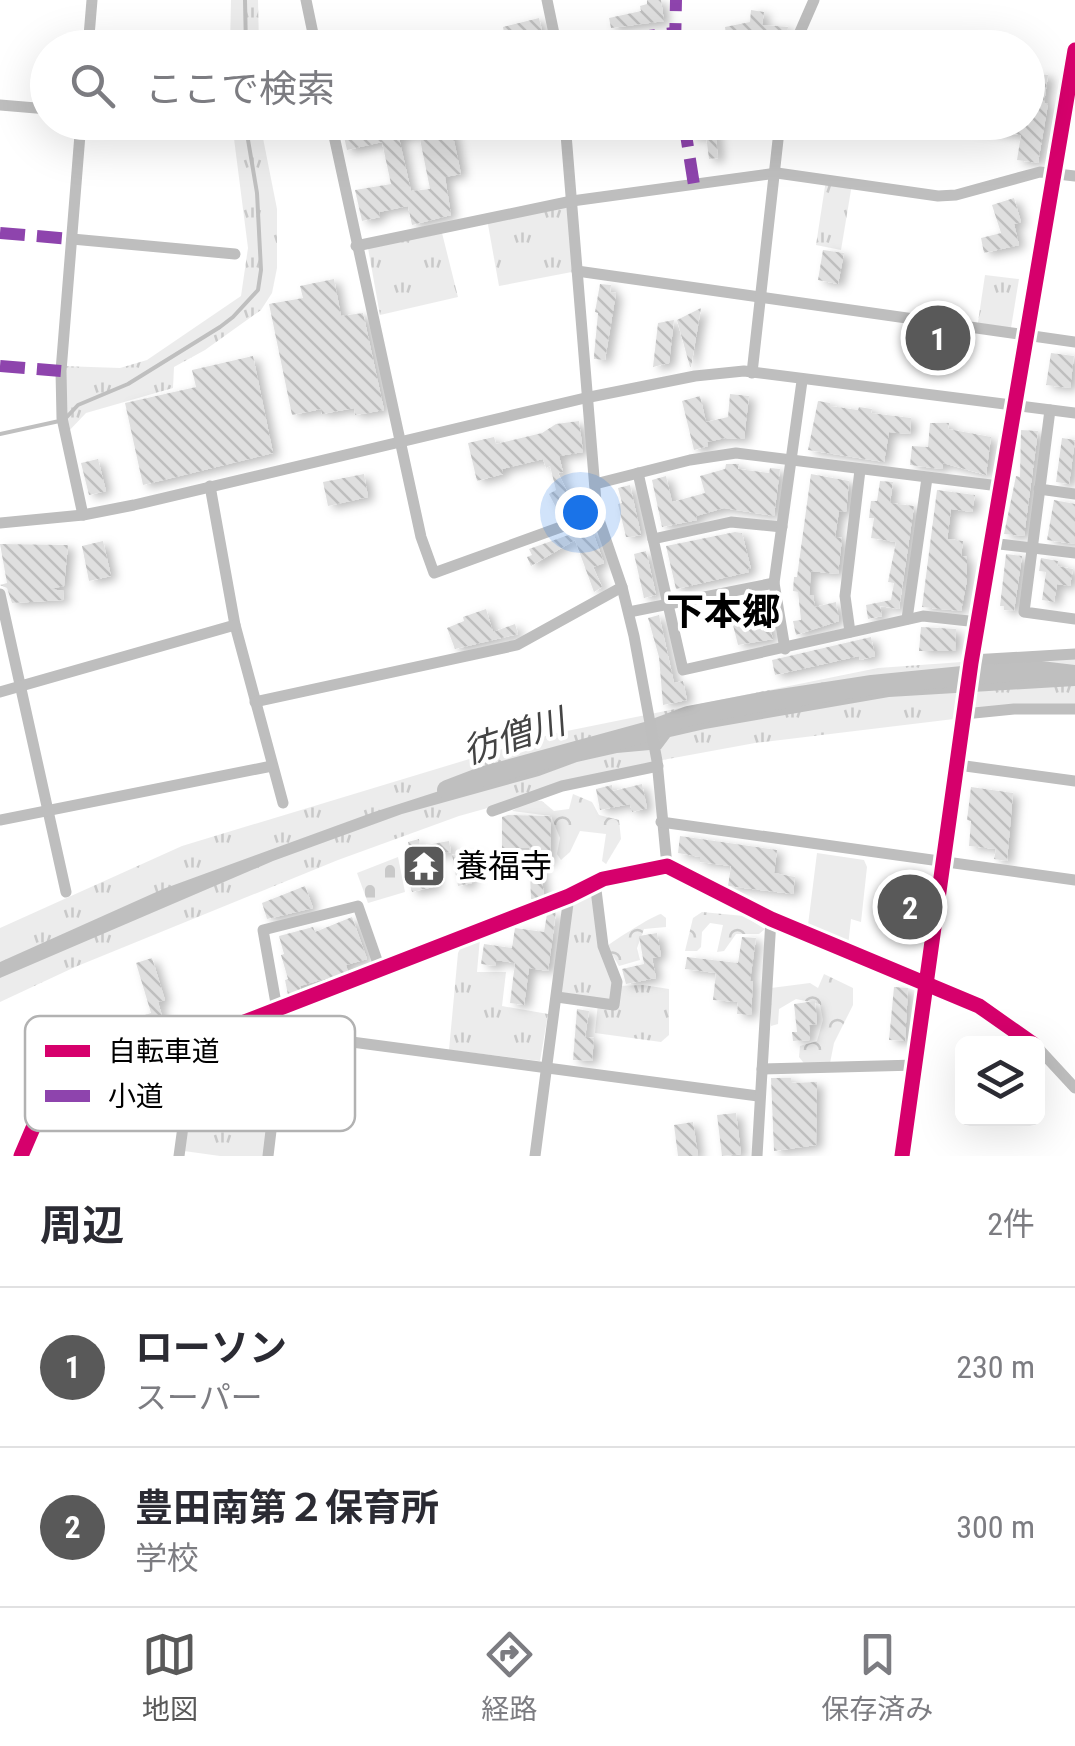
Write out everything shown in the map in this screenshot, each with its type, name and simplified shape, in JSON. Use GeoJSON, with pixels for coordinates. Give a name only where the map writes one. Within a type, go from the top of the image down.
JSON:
{"type":"FeatureCollection","features":[{"type":"Feature","properties":{"kind":"street"},"geometry":{"type":"LineString","coordinates":[[90,30],[92,0]]}},
{"type":"Feature","properties":{"kind":"street"},"geometry":{"type":"LineString","coordinates":[[306,0],[312,30]]}},
{"type":"Feature","properties":{"kind":"street"},"geometry":{"type":"LineString","coordinates":[[547,0],[553,30]]}},
{"type":"Feature","properties":{"kind":"street"},"geometry":{"type":"LineString","coordinates":[[801,30],[814,0]]}},
{"type":"Feature","properties":{"kind":"street"},"geometry":{"type":"LineString","coordinates":[[902,1156],[999,486],[1075,50]]}},
{"type":"Feature","properties":{"kind":"street"},"geometry":{"type":"LineString","coordinates":[[0,105],[30,108]]}},
{"type":"Feature","properties":{"kind":"street"},"geometry":{"type":"LineString","coordinates":[[80,140],[62,418],[84,515]]}},
{"type":"Feature","properties":{"kind":"street"},"geometry":{"type":"LineString","coordinates":[[335,140],[400,442],[434,572],[597,514]]}},
{"type":"Feature","properties":{"kind":"street"},"geometry":{"type":"LineString","coordinates":[[567,140],[597,514],[628,612],[658,764],[667,866]]}},
{"type":"Feature","properties":{"kind":"street"},"geometry":{"type":"LineString","coordinates":[[752,373],[779,140]]}},
{"type":"Feature","properties":{"kind":"street"},"geometry":{"type":"LineString","coordinates":[[356,246],[572,201],[777,173],[938,196],[956,195],[1040,172],[1075,176]]}},
{"type":"Feature","properties":{"kind":"street"},"geometry":{"type":"LineString","coordinates":[[72,239],[234,254]]}},
{"type":"Feature","properties":{"kind":"street"},"geometry":{"type":"LineString","coordinates":[[577,271],[1075,342]]}},
{"type":"Feature","properties":{"kind":"street"},"geometry":{"type":"LineString","coordinates":[[0,523],[84,515],[695,376],[752,373],[1075,414]]}},
{"type":"Feature","properties":{"kind":"street"},"geometry":{"type":"LineString","coordinates":[[784,649],[774,583],[802,381]]}},
{"type":"Feature","properties":{"kind":"street"},"geometry":{"type":"LineString","coordinates":[[1050,410],[1024,612],[1075,618]]}},
{"type":"Feature","properties":{"kind":"street"},"geometry":{"type":"LineString","coordinates":[[595,484],[690,460],[736,454],[999,486]]}},
{"type":"Feature","properties":{"kind":"street"},"geometry":{"type":"LineString","coordinates":[[850,632],[844,596],[860,470]]}},
{"type":"Feature","properties":{"kind":"street"},"geometry":{"type":"LineString","coordinates":[[638,473],[683,670],[923,616],[978,622]]}},
{"type":"Feature","properties":{"kind":"street"},"geometry":{"type":"LineString","coordinates":[[906,619],[927,478]]}},
{"type":"Feature","properties":{"kind":"street"},"geometry":{"type":"LineString","coordinates":[[210,486],[234,626],[283,802]]}},
{"type":"Feature","properties":{"kind":"street"},"geometry":{"type":"LineString","coordinates":[[1039,489],[1075,494]]}},
{"type":"Feature","properties":{"kind":"street"},"geometry":{"type":"LineString","coordinates":[[653,539],[730,522],[782,526]]}},
{"type":"Feature","properties":{"kind":"street"},"geometry":{"type":"LineString","coordinates":[[991,543],[1075,552]]}},
{"type":"Feature","properties":{"kind":"street"},"geometry":{"type":"LineString","coordinates":[[628,612],[774,583]]}},
{"type":"Feature","properties":{"kind":"street"},"geometry":{"type":"LineString","coordinates":[[255,702],[516,645],[622,587]]}},
{"type":"Feature","properties":{"kind":"street"},"geometry":{"type":"LineString","coordinates":[[0,594],[66,892]]}},
{"type":"Feature","properties":{"kind":"street"},"geometry":{"type":"LineString","coordinates":[[0,692],[234,626]]}},
{"type":"Feature","properties":{"kind":"street"},"geometry":{"type":"LineString","coordinates":[[972,661],[1075,654]]}},
{"type":"Feature","properties":{"kind":"street"},"geometry":{"type":"LineString","coordinates":[[964,712],[1075,709]]}},
{"type":"Feature","properties":{"kind":"street"},"geometry":{"type":"LineString","coordinates":[[492,811],[562,786],[658,764]]}},
{"type":"Feature","properties":{"kind":"street"},"geometry":{"type":"LineString","coordinates":[[958,765],[1075,781]]}},
{"type":"Feature","properties":{"kind":"street"},"geometry":{"type":"LineString","coordinates":[[0,820],[272,766]]}},
{"type":"Feature","properties":{"kind":"street"},"geometry":{"type":"LineString","coordinates":[[662,822],[1075,880]]}},
{"type":"Feature","properties":{"kind":"street"},"geometry":{"type":"LineString","coordinates":[[259,1016],[569,896],[596,882],[667,866],[771,918],[980,1006],[1022,1036]]}},
{"type":"Feature","properties":{"kind":"street"},"geometry":{"type":"LineString","coordinates":[[557,997],[614,1004],[617,982],[603,946],[596,882]]}},
{"type":"Feature","properties":{"kind":"street"},"geometry":{"type":"LineString","coordinates":[[536,1156],[569,896]]}},
{"type":"Feature","properties":{"kind":"street"},"geometry":{"type":"LineString","coordinates":[[283,1016],[262,930],[358,906],[380,968]]}},
{"type":"Feature","properties":{"kind":"street"},"geometry":{"type":"LineString","coordinates":[[757,1156],[771,918]]}},
{"type":"Feature","properties":{"kind":"street"},"geometry":{"type":"LineString","coordinates":[[355,1043],[758,1096]]}},
{"type":"Feature","properties":{"kind":"street"},"geometry":{"type":"LineString","coordinates":[[1045,1056],[1075,1088]]}},
{"type":"Feature","properties":{"kind":"street"},"geometry":{"type":"LineString","coordinates":[[762,1068],[917,1065]]}},
{"type":"Feature","properties":{"kind":"street"},"geometry":{"type":"LineString","coordinates":[[21,1156],[32,1131]]}},
{"type":"Feature","properties":{"kind":"street"},"geometry":{"type":"LineString","coordinates":[[179,1156],[182,1131]]}},
{"type":"Feature","properties":{"kind":"street"},"geometry":{"type":"LineString","coordinates":[[268,1156],[271,1131]]}},
{"type":"Feature","properties":{"kind":"green space"},"geometry":{"type":"Polygon","coordinates":[[[231,0],[258,0],[259,30],[230,30],[231,0]]]}},
{"type":"Feature","properties":{"kind":"green space"},"geometry":{"type":"Polygon","coordinates":[[[234,140],[263,140],[277,209],[277,268],[272,293],[261,310],[174,367],[173,388],[86,413],[66,434],[62,366],[120,368],[147,360],[241,296],[248,248],[234,140]]]}},
{"type":"Feature","properties":{"kind":"green space"},"geometry":{"type":"Polygon","coordinates":[[[826,180],[852,184],[841,250],[816,245],[826,180]]]}},
{"type":"Feature","properties":{"kind":"green space"},"geometry":{"type":"Polygon","coordinates":[[[572,201],[577,271],[499,286],[487,219],[572,201]]]}},
{"type":"Feature","properties":{"kind":"green space"},"geometry":{"type":"Polygon","coordinates":[[[441,229],[458,297],[380,315],[368,248],[441,229]]]}},
{"type":"Feature","properties":{"kind":"green space"},"geometry":{"type":"Polygon","coordinates":[[[985,275],[1019,279],[1010,334],[977,329],[985,275]]]}},
{"type":"Feature","properties":{"kind":"green space"},"geometry":{"type":"Polygon","coordinates":[[[1075,654],[1075,711],[1014,709],[755,743],[657,761],[459,816],[338,860],[75,967],[0,1002],[0,928],[182,846],[552,734],[878,668],[1075,654]]]}},
{"type":"Feature","properties":{"kind":"green space"},"geometry":{"type":"Polygon","coordinates":[[[573,794],[592,802],[599,815],[619,820],[621,839],[606,864],[602,861],[606,834],[580,831],[570,852],[561,860],[557,854],[560,838],[551,816],[512,811],[530,800],[542,801],[554,811],[569,809],[573,794]]]}},
{"type":"Feature","properties":{"kind":"green space"},"geometry":{"type":"Polygon","coordinates":[[[817,853],[864,860],[867,867],[861,922],[851,919],[848,946],[808,925],[817,853]]]}},
{"type":"Feature","properties":{"kind":"green space"},"geometry":{"type":"Polygon","coordinates":[[[398,857],[405,892],[368,903],[357,873],[398,857]]]}},
{"type":"Feature","properties":{"kind":"green space"},"geometry":{"type":"Polygon","coordinates":[[[596,886],[617,986],[669,989],[669,1035],[661,1042],[595,1033],[598,1003],[557,997],[569,896],[596,886]]]}},
{"type":"Feature","properties":{"kind":"green space"},"geometry":{"type":"Polygon","coordinates":[[[702,912],[744,916],[765,929],[759,934],[736,934],[724,951],[717,952],[723,925],[710,923],[702,932],[701,947],[685,951],[693,918],[702,912]]]}},
{"type":"Feature","properties":{"kind":"green space"},"geometry":{"type":"Polygon","coordinates":[[[661,914],[666,918],[666,927],[644,929],[637,948],[640,960],[619,966],[607,946],[661,914]]]}},
{"type":"Feature","properties":{"kind":"green space"},"geometry":{"type":"Polygon","coordinates":[[[480,938],[477,972],[506,972],[502,1006],[548,1014],[540,1061],[449,1050],[458,953],[462,945],[480,938]]]}},
{"type":"Feature","properties":{"kind":"green space"},"geometry":{"type":"Polygon","coordinates":[[[824,974],[853,988],[853,1005],[834,1043],[830,1063],[807,1067],[799,1057],[800,1046],[817,1041],[823,1020],[820,1004],[796,999],[779,1009],[778,1024],[771,1026],[771,988],[810,983],[818,988],[824,974]]]}},
{"type":"Feature","properties":{"kind":"green space"},"geometry":{"type":"Polygon","coordinates":[[[188,1131],[269,1131],[264,1156],[184,1151],[188,1131]]]}},
{"type":"Feature","properties":{"kind":"shaded area"},"geometry":{"type":"Polygon","coordinates":[[[987,673],[1075,674],[1075,686],[889,697],[705,729],[670,737],[661,749],[577,762],[402,814],[273,861],[0,978],[0,962],[163,889],[374,812],[489,775],[651,731],[681,719],[823,693],[987,673]]]}},
{"type":"Feature","properties":{"kind":"building"},"geometry":{"type":"Polygon","coordinates":[[[647,0],[661,0],[664,21],[611,28],[609,18],[641,11],[640,6],[647,4],[647,0]]]}},
{"type":"Feature","properties":{"kind":"building"},"geometry":{"type":"Polygon","coordinates":[[[751,10],[764,12],[762,25],[788,27],[788,30],[725,30],[750,22],[751,10]]]}},
{"type":"Feature","properties":{"kind":"building"},"geometry":{"type":"Polygon","coordinates":[[[539,18],[542,30],[504,30],[503,27],[539,18]]]}},
{"type":"Feature","properties":{"kind":"building"},"geometry":{"type":"Polygon","coordinates":[[[345,140],[399,140],[411,191],[430,189],[420,140],[454,140],[461,174],[445,177],[451,215],[412,225],[408,206],[379,212],[380,217],[362,221],[355,190],[391,184],[382,142],[347,150],[345,140]]]}},
{"type":"Feature","properties":{"kind":"building"},"geometry":{"type":"Polygon","coordinates":[[[707,140],[716,140],[718,158],[709,159],[707,140]]]}},
{"type":"Feature","properties":{"kind":"building"},"geometry":{"type":"Polygon","coordinates":[[[1020,140],[1042,140],[1038,163],[1017,160],[1020,140]]]}},
{"type":"Feature","properties":{"kind":"building"},"geometry":{"type":"Polygon","coordinates":[[[1014,198],[1021,222],[1014,224],[1019,245],[984,253],[981,238],[1001,233],[992,205],[1014,198]]]}},
{"type":"Feature","properties":{"kind":"building"},"geometry":{"type":"Polygon","coordinates":[[[823,250],[844,253],[838,284],[818,280],[823,250]]]}},
{"type":"Feature","properties":{"kind":"building"},"geometry":{"type":"Polygon","coordinates":[[[334,279],[341,316],[363,313],[384,410],[355,415],[354,408],[322,414],[321,409],[292,415],[269,304],[303,298],[300,286],[334,279]]]}},
{"type":"Feature","properties":{"kind":"building"},"geometry":{"type":"Polygon","coordinates":[[[600,284],[611,285],[610,292],[616,293],[605,360],[594,359],[600,284]]]}},
{"type":"Feature","properties":{"kind":"building"},"geometry":{"type":"Polygon","coordinates":[[[701,308],[691,367],[690,367],[677,320],[701,308]]]}},
{"type":"Feature","properties":{"kind":"building"},"geometry":{"type":"Polygon","coordinates":[[[674,320],[669,363],[653,367],[658,323],[674,320]]]}},
{"type":"Feature","properties":{"kind":"building"},"geometry":{"type":"Polygon","coordinates":[[[1051,353],[1074,356],[1070,388],[1046,385],[1051,353]]]}},
{"type":"Feature","properties":{"kind":"building"},"geometry":{"type":"Polygon","coordinates":[[[253,356],[273,453],[143,485],[125,403],[196,387],[192,370],[253,356]]]}},
{"type":"Feature","properties":{"kind":"building"},"geometry":{"type":"Polygon","coordinates":[[[730,394],[749,396],[744,439],[725,438],[694,450],[682,401],[700,396],[706,422],[728,417],[730,394]]]}},
{"type":"Feature","properties":{"kind":"building"},"geometry":{"type":"Polygon","coordinates":[[[818,401],[911,418],[910,434],[889,432],[884,462],[808,450],[818,401]]]}},
{"type":"Feature","properties":{"kind":"building"},"geometry":{"type":"Polygon","coordinates":[[[579,421],[583,452],[559,456],[563,472],[558,473],[577,511],[561,517],[549,494],[556,490],[550,466],[546,468],[543,459],[502,469],[503,474],[477,481],[468,443],[494,437],[496,444],[542,433],[556,424],[579,421]]]}},
{"type":"Feature","properties":{"kind":"building"},"geometry":{"type":"Polygon","coordinates":[[[930,423],[949,423],[948,429],[991,437],[986,475],[943,463],[942,469],[910,465],[912,446],[928,447],[930,423]]]}},
{"type":"Feature","properties":{"kind":"building"},"geometry":{"type":"Polygon","coordinates":[[[1021,430],[1038,431],[1024,536],[1004,534],[1016,476],[1020,477],[1021,430]]]}},
{"type":"Feature","properties":{"kind":"building"},"geometry":{"type":"Polygon","coordinates":[[[1062,438],[1075,440],[1069,484],[1056,482],[1062,438]]]}},
{"type":"Feature","properties":{"kind":"building"},"geometry":{"type":"Polygon","coordinates":[[[98,459],[106,491],[89,495],[81,463],[98,459]]]}},
{"type":"Feature","properties":{"kind":"building"},"geometry":{"type":"Polygon","coordinates":[[[726,464],[769,473],[770,468],[780,469],[774,516],[724,508],[696,516],[697,520],[662,527],[652,480],[666,476],[672,502],[705,493],[700,476],[725,469],[726,464]]]}},
{"type":"Feature","properties":{"kind":"building"},"geometry":{"type":"Polygon","coordinates":[[[364,474],[368,497],[328,506],[323,482],[364,474]]]}},
{"type":"Feature","properties":{"kind":"building"},"geometry":{"type":"Polygon","coordinates":[[[811,474],[849,481],[846,512],[839,511],[835,537],[842,538],[838,574],[811,571],[809,596],[813,595],[815,607],[836,602],[839,621],[796,635],[793,621],[801,620],[798,592],[793,591],[794,577],[811,474]]]}},
{"type":"Feature","properties":{"kind":"building"},"geometry":{"type":"Polygon","coordinates":[[[880,481],[893,482],[890,503],[914,506],[899,609],[880,606],[882,616],[868,619],[866,605],[891,600],[894,583],[888,582],[896,542],[871,538],[871,501],[877,501],[880,481]]]}},
{"type":"Feature","properties":{"kind":"building"},"geometry":{"type":"Polygon","coordinates":[[[630,485],[641,535],[626,537],[618,488],[630,485]]]}},
{"type":"Feature","properties":{"kind":"building"},"geometry":{"type":"Polygon","coordinates":[[[937,490],[975,495],[972,512],[951,509],[948,533],[948,539],[963,541],[961,556],[967,557],[961,611],[922,607],[937,490]]]}},
{"type":"Feature","properties":{"kind":"building"},"geometry":{"type":"Polygon","coordinates":[[[1054,500],[1075,504],[1075,544],[1047,540],[1054,500]]]}},
{"type":"Feature","properties":{"kind":"building"},"geometry":{"type":"Polygon","coordinates":[[[591,527],[604,563],[593,567],[602,587],[594,592],[575,540],[531,566],[529,549],[591,527]]]}},
{"type":"Feature","properties":{"kind":"building"},"geometry":{"type":"Polygon","coordinates":[[[742,533],[749,572],[676,589],[666,546],[742,533]]]}},
{"type":"Feature","properties":{"kind":"building"},"geometry":{"type":"Polygon","coordinates":[[[103,541],[111,576],[89,581],[82,546],[103,541]]]}},
{"type":"Feature","properties":{"kind":"building"},"geometry":{"type":"Polygon","coordinates":[[[0,544],[68,545],[64,586],[50,589],[64,591],[63,600],[12,603],[7,588],[0,585],[7,583],[0,544]]]}},
{"type":"Feature","properties":{"kind":"building"},"geometry":{"type":"Polygon","coordinates":[[[646,551],[656,595],[644,598],[634,554],[646,551]]]}},
{"type":"Feature","properties":{"kind":"building"},"geometry":{"type":"Polygon","coordinates":[[[1006,554],[1022,556],[1014,611],[1000,606],[1006,554]]]}},
{"type":"Feature","properties":{"kind":"building"},"geometry":{"type":"Polygon","coordinates":[[[1041,558],[1073,569],[1070,586],[1057,584],[1054,602],[1042,600],[1046,572],[1039,571],[1041,558]]]}},
{"type":"Feature","properties":{"kind":"building"},"geometry":{"type":"Polygon","coordinates":[[[761,595],[773,639],[738,645],[733,625],[749,622],[744,599],[761,595]]]}},
{"type":"Feature","properties":{"kind":"building"},"geometry":{"type":"Polygon","coordinates":[[[486,609],[493,632],[515,624],[518,634],[455,649],[447,628],[486,609]]]}},
{"type":"Feature","properties":{"kind":"building"},"geometry":{"type":"Polygon","coordinates":[[[659,615],[674,683],[683,681],[687,700],[663,705],[659,657],[648,618],[659,615]]]}},
{"type":"Feature","properties":{"kind":"building"},"geometry":{"type":"Polygon","coordinates":[[[921,627],[956,629],[955,651],[919,651],[921,627]]]}},
{"type":"Feature","properties":{"kind":"building"},"geometry":{"type":"Polygon","coordinates":[[[871,637],[875,656],[775,675],[772,660],[871,637]]]}},
{"type":"Feature","properties":{"kind":"building"},"geometry":{"type":"Polygon","coordinates":[[[642,784],[647,808],[632,812],[630,804],[600,810],[596,789],[612,785],[613,791],[642,784]]]}},
{"type":"Feature","properties":{"kind":"building"},"geometry":{"type":"Polygon","coordinates":[[[971,787],[1013,793],[1007,861],[994,859],[996,849],[969,846],[971,787]]]}},
{"type":"Feature","properties":{"kind":"building"},"geometry":{"type":"Polygon","coordinates":[[[551,816],[550,862],[540,863],[544,896],[531,899],[529,848],[502,848],[502,817],[551,816]]]}},
{"type":"Feature","properties":{"kind":"building"},"geometry":{"type":"Polygon","coordinates":[[[680,836],[777,850],[774,873],[795,877],[793,894],[728,886],[731,866],[700,862],[700,857],[678,853],[680,836]]]}},
{"type":"Feature","properties":{"kind":"building","name":"養福寺"},"geometry":{"type":"Polygon","coordinates":[[[419,839],[420,846],[449,841],[451,852],[432,855],[437,886],[412,892],[405,868],[414,867],[408,842],[419,839]]]}},
{"type":"Feature","properties":{"kind":"building"},"geometry":{"type":"Polygon","coordinates":[[[475,851],[478,867],[470,868],[472,883],[458,886],[452,855],[475,851]]]}},
{"type":"Feature","properties":{"kind":"building"},"geometry":{"type":"Polygon","coordinates":[[[305,886],[313,908],[267,919],[262,903],[305,886]]]}},
{"type":"Feature","properties":{"kind":"building"},"geometry":{"type":"Polygon","coordinates":[[[556,911],[548,971],[529,968],[524,1005],[510,1003],[515,963],[496,960],[496,966],[481,964],[484,944],[512,948],[515,928],[544,932],[547,914],[556,911]]]}},
{"type":"Feature","properties":{"kind":"building"},"geometry":{"type":"Polygon","coordinates":[[[352,917],[367,959],[346,965],[348,972],[300,986],[301,990],[288,995],[279,936],[313,927],[315,932],[352,917]]]}},
{"type":"Feature","properties":{"kind":"building"},"geometry":{"type":"Polygon","coordinates":[[[657,933],[661,956],[652,958],[656,978],[626,984],[622,969],[644,964],[639,936],[657,933]]]}},
{"type":"Feature","properties":{"kind":"building"},"geometry":{"type":"Polygon","coordinates":[[[742,937],[756,938],[750,981],[751,1015],[737,1014],[738,1002],[713,1000],[716,973],[685,969],[687,957],[738,963],[742,937]]]}},
{"type":"Feature","properties":{"kind":"building"},"geometry":{"type":"Polygon","coordinates":[[[152,958],[165,1000],[158,1002],[162,1016],[142,1016],[151,1013],[136,963],[152,958]]]}},
{"type":"Feature","properties":{"kind":"building"},"geometry":{"type":"Polygon","coordinates":[[[894,987],[908,988],[905,1041],[889,1040],[894,987]]]}},
{"type":"Feature","properties":{"kind":"building"},"geometry":{"type":"Polygon","coordinates":[[[815,1001],[817,1024],[809,1025],[810,1040],[793,1041],[792,1032],[797,1032],[794,1004],[815,1001]]]}},
{"type":"Feature","properties":{"kind":"building"},"geometry":{"type":"Polygon","coordinates":[[[577,1009],[589,1011],[585,1037],[594,1038],[592,1061],[573,1060],[577,1009]]]}},
{"type":"Feature","properties":{"kind":"building"},"geometry":{"type":"Polygon","coordinates":[[[771,1078],[791,1078],[791,1083],[817,1082],[816,1145],[774,1151],[771,1078]]]}},
{"type":"Feature","properties":{"kind":"building"},"geometry":{"type":"Polygon","coordinates":[[[736,1113],[741,1154],[722,1156],[717,1115],[736,1113]]]}},
{"type":"Feature","properties":{"kind":"building"},"geometry":{"type":"Polygon","coordinates":[[[693,1122],[698,1156],[678,1156],[674,1125],[693,1122]]]}},
{"type":"Feature","properties":{"kind":"waterway"},"geometry":{"type":"LineString","coordinates":[[245,0],[246,30]]}},
{"type":"Feature","properties":{"kind":"waterway"},"geometry":{"type":"LineString","coordinates":[[0,434],[64,420],[78,405],[128,384],[220,327],[258,290],[261,270],[257,193],[248,140]]}},
{"type":"Feature","properties":{"kind":"waterway","name":"彷僧川"},"geometry":{"type":"LineString","coordinates":[[447,790],[688,716],[761,702],[872,685],[993,673],[1032,670],[1075,675]]}},
{"type":"Feature","properties":{"kind":"marked path"},"geometry":{"type":"LineString","coordinates":[[675,30],[676,0]]}},
{"type":"Feature","properties":{"kind":"marked path"},"geometry":{"type":"LineString","coordinates":[[687,140],[694,185]]}},
{"type":"Feature","properties":{"kind":"marked path"},"geometry":{"type":"LineString","coordinates":[[0,233],[72,239]]}},
{"type":"Feature","properties":{"kind":"marked path"},"geometry":{"type":"LineString","coordinates":[[0,366],[61,371]]}},
{"type":"Feature","properties":{"kind":"cycle path"},"geometry":{"type":"LineString","coordinates":[[902,1156],[971,663],[1075,50]]}},
{"type":"Feature","properties":{"kind":"cycle path"},"geometry":{"type":"LineString","coordinates":[[260,1016],[569,896],[603,879],[667,866],[771,919],[979,1006],[1022,1036]]}},
{"type":"Feature","properties":{"kind":"cycle path"},"geometry":{"type":"LineString","coordinates":[[21,1156],[32,1131]]}},
{"type":"Feature","properties":{"kind":"place","name":"ローソン"},"geometry":{"type":"Point","coordinates":[938,338]}},
{"type":"Feature","properties":{"kind":"place","name":"養福寺"},"geometry":{"type":"Point","coordinates":[424,866]}},
{"type":"Feature","properties":{"kind":"place","name":"豊田南第２保育所"},"geometry":{"type":"Point","coordinates":[910,907]}},
{"type":"Feature","properties":{"kind":"district","name":"下本郷"},"geometry":{"type":"Point","coordinates":[723,612]}}]}
